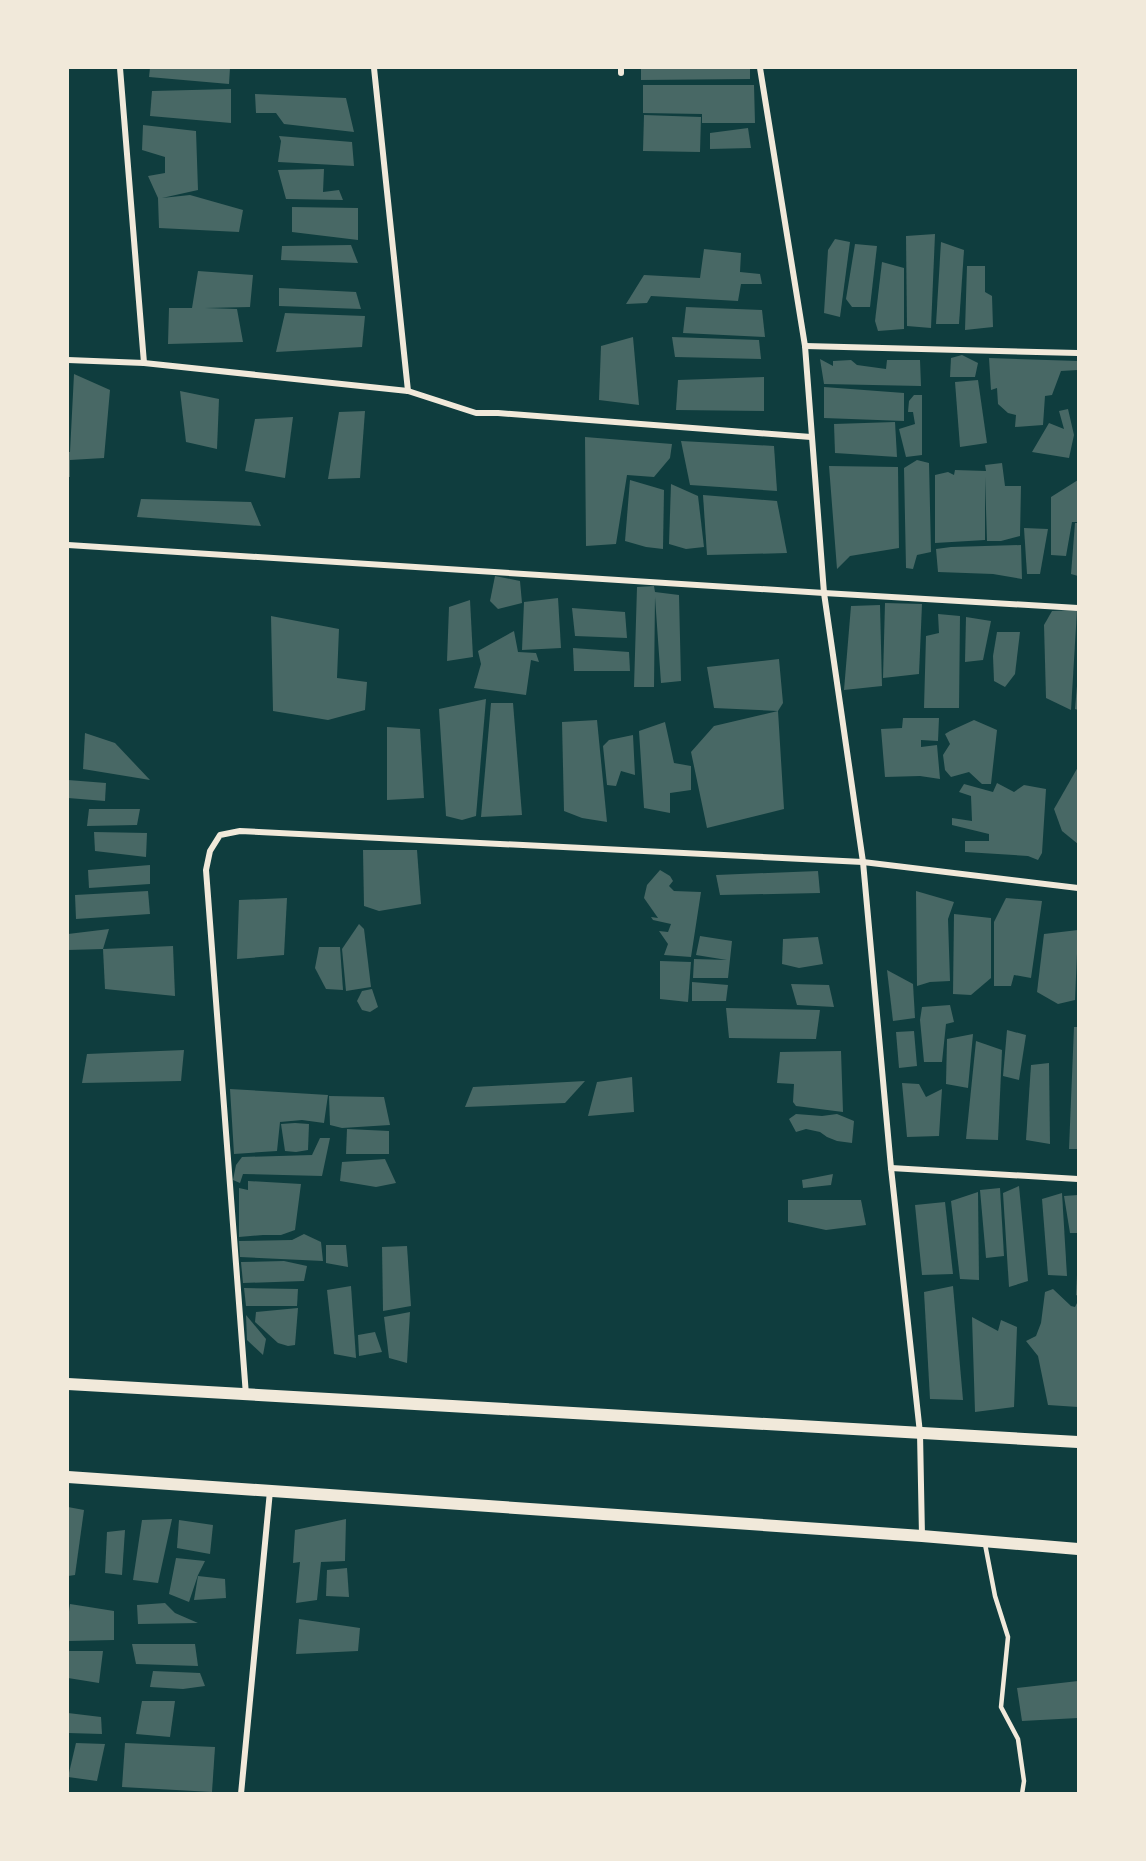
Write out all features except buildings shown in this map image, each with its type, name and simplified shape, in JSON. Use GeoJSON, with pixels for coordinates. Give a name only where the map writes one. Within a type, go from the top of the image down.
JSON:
{"type":"FeatureCollection","features":[{"type":"Feature","properties":{"kind":"main road"},"geometry":{"type":"LineString","coordinates":[[68,1384],[1078,1442]]}},
{"type":"Feature","properties":{"kind":"main road"},"geometry":{"type":"LineString","coordinates":[[68,1477],[922,1536],[1078,1549]]}},
{"type":"Feature","properties":{"kind":"street"},"geometry":{"type":"LineString","coordinates":[[120,68],[144,363]]}},
{"type":"Feature","properties":{"kind":"street"},"geometry":{"type":"LineString","coordinates":[[374,68],[408,391]]}},
{"type":"Feature","properties":{"kind":"street"},"geometry":{"type":"LineString","coordinates":[[760,68],[805,346],[824,593],[862,862],[891,1168],[920,1433],[922,1536]]}},
{"type":"Feature","properties":{"kind":"street"},"geometry":{"type":"LineString","coordinates":[[805,346],[1078,353]]}},
{"type":"Feature","properties":{"kind":"street"},"geometry":{"type":"LineString","coordinates":[[68,360],[144,363],[408,391],[476,413],[811,437]]}},
{"type":"Feature","properties":{"kind":"street"},"geometry":{"type":"LineString","coordinates":[[68,545],[1078,608]]}},
{"type":"Feature","properties":{"kind":"street"},"geometry":{"type":"LineString","coordinates":[[246,1395],[206,870],[210,851],[220,835],[240,831],[862,862],[1078,888]]}},
{"type":"Feature","properties":{"kind":"street"},"geometry":{"type":"LineString","coordinates":[[891,1168],[1078,1179]]}},
{"type":"Feature","properties":{"kind":"street"},"geometry":{"type":"LineString","coordinates":[[241,1794],[270,1491]]}},
{"type":"Feature","properties":{"kind":"lane"},"geometry":{"type":"LineString","coordinates":[[985,1542],[995,1596],[1008,1637],[1001,1707],[1018,1738],[1024,1781],[1022,1794]]}}]}
